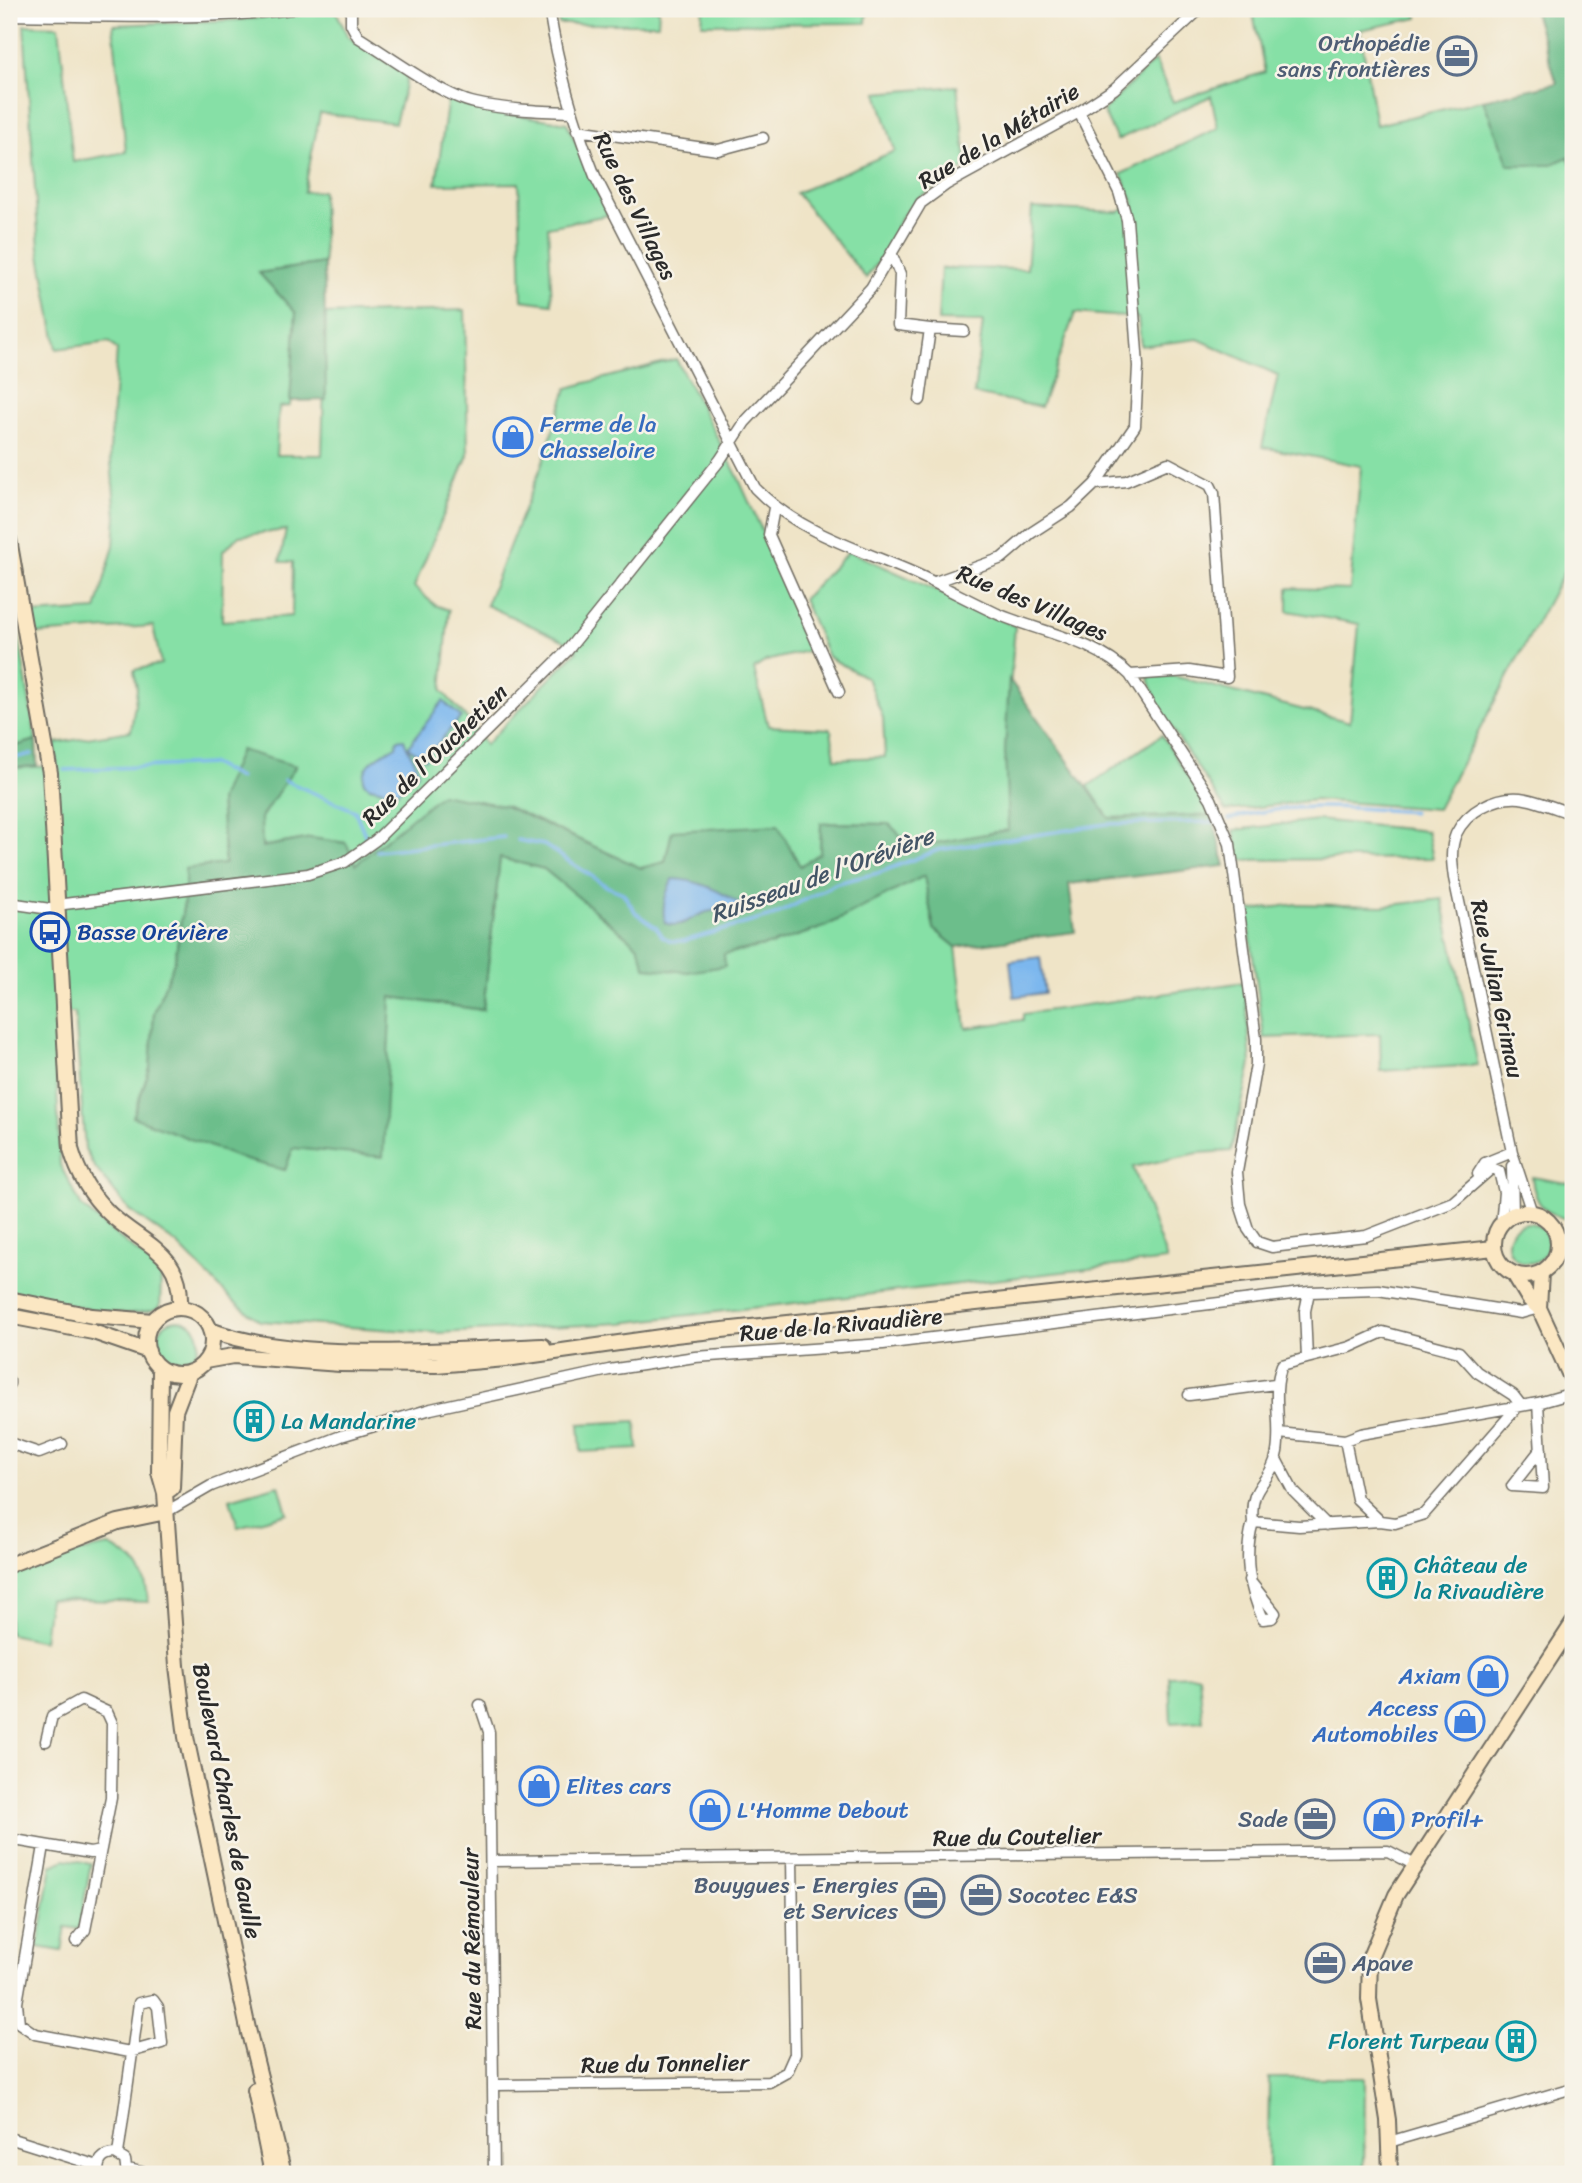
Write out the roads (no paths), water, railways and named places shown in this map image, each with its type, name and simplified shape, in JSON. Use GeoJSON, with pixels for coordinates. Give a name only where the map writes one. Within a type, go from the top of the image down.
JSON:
{"type":"FeatureCollection","features":[{"type":"Feature","properties":{"kind":"street"},"geometry":{"type":"LineString","coordinates":[[9,15],[179,16],[253,14],[292,9]]}},
{"type":"Feature","properties":{"kind":"street"},"geometry":{"type":"LineString","coordinates":[[351,9],[351,24],[358,37],[453,94],[485,105],[531,111],[572,112]]}},
{"type":"Feature","properties":{"kind":"street","name":"Rue des Villages"},"geometry":{"type":"LineString","coordinates":[[549,9],[572,112],[595,176],[755,488],[774,508],[800,524],[935,582],[999,614],[1086,645],[1116,662],[1130,675],[1211,799],[1230,844],[1256,1039],[1256,1064],[1237,1172],[1240,1204],[1248,1229],[1257,1242],[1272,1247],[1366,1236],[1453,1202],[1472,1184]]}},
{"type":"Feature","properties":{"kind":"street","name":"Rue de la Métairie"},"geometry":{"type":"LineString","coordinates":[[731,444],[745,422],[871,288],[921,203],[974,168],[1079,112],[1114,89],[1200,9]]}},
{"type":"Feature","properties":{"kind":"street"},"geometry":{"type":"LineString","coordinates":[[935,582],[1002,558],[1031,533],[1071,507],[1095,484],[1135,426],[1138,366],[1127,220],[1119,192],[1079,112]]}},
{"type":"Feature","properties":{"kind":"street"},"geometry":{"type":"LineString","coordinates":[[577,130],[718,150],[763,138]]}},
{"type":"Feature","properties":{"kind":"street"},"geometry":{"type":"LineString","coordinates":[[892,255],[900,274],[898,325],[964,331]]}},
{"type":"Feature","properties":{"kind":"street"},"geometry":{"type":"LineString","coordinates":[[919,400],[930,329]]}},
{"type":"Feature","properties":{"kind":"street","name":"Rue de l'Ouchetien"},"geometry":{"type":"LineString","coordinates":[[9,903],[56,907],[307,874],[345,862],[376,840],[566,651],[731,444]]}},
{"type":"Feature","properties":{"kind":"street"},"geometry":{"type":"LineString","coordinates":[[1095,484],[1126,481],[1168,463],[1210,485],[1214,493],[1227,677],[1189,671],[1130,675]]}},
{"type":"Feature","properties":{"kind":"street"},"geometry":{"type":"LineString","coordinates":[[774,508],[769,535],[838,692]]}},
{"type":"Feature","properties":{"kind":"street"},"geometry":{"type":"LineString","coordinates":[[9,539],[50,773],[67,1127],[73,1158],[82,1179],[101,1205],[173,1266],[181,1291],[180,1307]]}},
{"type":"Feature","properties":{"kind":"street","name":"Rue Julian Grimau"},"geometry":{"type":"LineString","coordinates":[[1532,1213],[1521,1187],[1513,1152],[1451,855],[1456,834],[1471,814],[1493,801],[1520,798],[1573,814]]}},
{"type":"Feature","properties":{"kind":"street"},"geometry":{"type":"LineString","coordinates":[[1472,1184],[1485,1163],[1513,1152]]}},
{"type":"Feature","properties":{"kind":"street","name":"Rue Julian Grimau"},"geometry":{"type":"LineString","coordinates":[[1513,1152],[1513,1215]]}},
{"type":"Feature","properties":{"kind":"street"},"geometry":{"type":"LineString","coordinates":[[1472,1184],[1492,1168],[1499,1171],[1504,1192],[1501,1225],[1494,1248],[1503,1266],[1514,1274],[1529,1299],[1539,1308],[1573,1382]]}},
{"type":"Feature","properties":{"kind":"street"},"geometry":{"type":"LineString","coordinates":[[1501,1225],[1513,1215],[1532,1213],[1549,1222],[1558,1237],[1557,1255],[1541,1273],[1530,1276],[1514,1274]]}},
{"type":"Feature","properties":{"kind":"street"},"geometry":{"type":"LineString","coordinates":[[1558,1237],[1573,1236]]}},
{"type":"Feature","properties":{"kind":"street"},"geometry":{"type":"LineString","coordinates":[[160,1368],[180,1374],[190,1372],[205,1361],[233,1356],[340,1364],[436,1365],[506,1359],[625,1342],[1494,1248]]}},
{"type":"Feature","properties":{"kind":"street"},"geometry":{"type":"LineString","coordinates":[[1539,1308],[1541,1273]]}},
{"type":"Feature","properties":{"kind":"street","name":"Rue de la Rivaudière"},"geometry":{"type":"LineString","coordinates":[[166,1512],[211,1486],[353,1432],[431,1409],[609,1370],[695,1357],[883,1345],[1310,1292],[1378,1290],[1521,1313],[1539,1308]]}},
{"type":"Feature","properties":{"kind":"street"},"geometry":{"type":"LineString","coordinates":[[1307,1358],[1305,1311],[1310,1292]]}},
{"type":"Feature","properties":{"kind":"street"},"geometry":{"type":"LineString","coordinates":[[9,1299],[92,1316],[153,1321]]}},
{"type":"Feature","properties":{"kind":"street"},"geometry":{"type":"LineString","coordinates":[[190,1372],[177,1403],[172,1488],[165,1493],[159,1472],[160,1368],[148,1351],[146,1336],[153,1321],[163,1312],[180,1307],[202,1318],[210,1330],[212,1345],[205,1361]]}},
{"type":"Feature","properties":{"kind":"street"},"geometry":{"type":"LineString","coordinates":[[9,1316],[93,1332],[148,1351]]}},
{"type":"Feature","properties":{"kind":"street"},"geometry":{"type":"LineString","coordinates":[[210,1330],[240,1340],[343,1349],[625,1342]]}},
{"type":"Feature","properties":{"kind":"street"},"geometry":{"type":"LineString","coordinates":[[1249,1580],[1247,1550],[1253,1522],[1252,1497],[1276,1459],[1279,1433],[1275,1384],[1282,1365],[1350,1347],[1383,1332],[1459,1352],[1477,1372],[1513,1395],[1520,1404]]}},
{"type":"Feature","properties":{"kind":"street"},"geometry":{"type":"LineString","coordinates":[[1189,1395],[1275,1384]]}},
{"type":"Feature","properties":{"kind":"street"},"geometry":{"type":"LineString","coordinates":[[1279,1433],[1345,1440],[1361,1434],[1520,1404],[1538,1403],[1573,1392]]}},
{"type":"Feature","properties":{"kind":"street"},"geometry":{"type":"LineString","coordinates":[[1538,1403],[1541,1449]]}},
{"type":"Feature","properties":{"kind":"street"},"geometry":{"type":"LineString","coordinates":[[1253,1522],[1327,1525],[1380,1521],[1395,1523],[1424,1514],[1520,1404]]}},
{"type":"Feature","properties":{"kind":"street"},"geometry":{"type":"LineString","coordinates":[[1345,1440],[1357,1499],[1380,1521]]}},
{"type":"Feature","properties":{"kind":"street"},"geometry":{"type":"LineString","coordinates":[[9,1443],[39,1453],[62,1444]]}},
{"type":"Feature","properties":{"kind":"street"},"geometry":{"type":"LineString","coordinates":[[1276,1459],[1293,1490],[1327,1525]]}},
{"type":"Feature","properties":{"kind":"street","name":"Boulevard Charles de Gaulle"},"geometry":{"type":"LineString","coordinates":[[165,1493],[177,1666],[186,1737],[247,2029],[284,2174]]}},
{"type":"Feature","properties":{"kind":"street"},"geometry":{"type":"LineString","coordinates":[[9,1565],[118,1522],[166,1512]]}},
{"type":"Feature","properties":{"kind":"street"},"geometry":{"type":"LineString","coordinates":[[1390,2174],[1388,2120],[1369,1999],[1370,1958],[1391,1904],[1573,1623]]}},
{"type":"Feature","properties":{"kind":"street"},"geometry":{"type":"LineString","coordinates":[[46,1741],[52,1716],[81,1700],[107,1712],[112,1723],[111,1798],[86,1930],[76,1941]]}},
{"type":"Feature","properties":{"kind":"street","name":"Rue du Rémouleur"},"geometry":{"type":"LineString","coordinates":[[480,1705],[489,1732],[494,2174]]}},
{"type":"Feature","properties":{"kind":"street"},"geometry":{"type":"LineString","coordinates":[[9,1839],[90,1853],[100,1851]]}},
{"type":"Feature","properties":{"kind":"street"},"geometry":{"type":"LineString","coordinates":[[44,1846],[17,2004],[19,2023],[35,2034],[130,2052],[162,2043],[158,2007],[153,2000],[139,2003],[130,2052],[118,2154]]}},
{"type":"Feature","properties":{"kind":"street","name":"Rue du Coutelier"},"geometry":{"type":"LineString","coordinates":[[491,1861],[1388,1852],[1415,1865]]}},
{"type":"Feature","properties":{"kind":"street","name":"Rue du Tonnelier"},"geometry":{"type":"LineString","coordinates":[[494,2085],[769,2082],[787,2073],[795,2054],[792,1858]]}},
{"type":"Feature","properties":{"kind":"street","name":"Boulevard Charles de Gaulle"},"geometry":{"type":"LineString","coordinates":[[247,2029],[272,2174]]}},
{"type":"Feature","properties":{"kind":"street"},"geometry":{"type":"LineString","coordinates":[[1389,2142],[1573,2088]]}},
{"type":"Feature","properties":{"kind":"street"},"geometry":{"type":"LineString","coordinates":[[9,2138],[99,2170],[104,2157],[118,2154]]}},
{"type":"Feature","properties":{"kind":"street"},"geometry":{"type":"LineString","coordinates":[[118,2154],[125,2160],[128,2172],[150,2174]]}},
{"type":"Feature","properties":{"kind":"water"},"geometry":{"type":"Polygon","coordinates":[[[443,701],[461,717],[425,759],[408,747],[443,701]]]}},
{"type":"Feature","properties":{"kind":"water"},"geometry":{"type":"Polygon","coordinates":[[[404,739],[418,773],[396,793],[364,783],[369,765],[396,746],[397,740],[404,739]]]}},
{"type":"Feature","properties":{"kind":"water"},"geometry":{"type":"Polygon","coordinates":[[[673,879],[711,888],[747,909],[712,911],[681,924],[665,923],[664,900],[673,879]]]}},
{"type":"Feature","properties":{"kind":"water"},"geometry":{"type":"Polygon","coordinates":[[[1040,957],[1045,993],[1014,997],[1010,961],[1040,957]]]}},
{"type":"Feature","properties":{"kind":"waterway","name":"Ruisseau de l'Orévière"},"geometry":{"type":"LineString","coordinates":[[9,759],[32,754]]}},
{"type":"Feature","properties":{"kind":"waterway","name":"Ruisseau de l'Orévière"},"geometry":{"type":"LineString","coordinates":[[65,770],[212,764],[239,778]]}},
{"type":"Feature","properties":{"kind":"waterway","name":"Ruisseau de l'Orévière"},"geometry":{"type":"LineString","coordinates":[[284,780],[355,811],[366,837]]}},
{"type":"Feature","properties":{"kind":"waterway","name":"Ruisseau de l'Orévière"},"geometry":{"type":"LineString","coordinates":[[1229,819],[1253,813],[1321,807],[1413,812]]}},
{"type":"Feature","properties":{"kind":"waterway","name":"Ruisseau de l'Orévière"},"geometry":{"type":"LineString","coordinates":[[517,840],[544,845],[608,887],[623,893],[636,913],[657,928],[662,936],[671,941],[684,941],[775,915],[837,883],[878,873],[938,850],[1106,824],[1214,822]]}},
{"type":"Feature","properties":{"kind":"waterway","name":"Ruisseau de l'Orévière"},"geometry":{"type":"LineString","coordinates":[[377,851],[504,837]]}},
{"type":"Feature","properties":{"kind":"place","name":"Orthopédie sans frontières"},"geometry":{"type":"Point","coordinates":[1457,56]}},
{"type":"Feature","properties":{"kind":"place","name":"Ferme de la Chasseloire"},"geometry":{"type":"Point","coordinates":[513,437]}},
{"type":"Feature","properties":{"kind":"place","name":"Basse Orévière"},"geometry":{"type":"Point","coordinates":[50,932]}},
{"type":"Feature","properties":{"kind":"place","name":"La Mandarine"},"geometry":{"type":"Point","coordinates":[254,1421]}},
{"type":"Feature","properties":{"kind":"place","name":"Château de la Rivaudière"},"geometry":{"type":"Point","coordinates":[1387,1578]}},
{"type":"Feature","properties":{"kind":"place","name":"Axiam"},"geometry":{"type":"Point","coordinates":[1488,1676]}},
{"type":"Feature","properties":{"kind":"place","name":"Access Automobiles"},"geometry":{"type":"Point","coordinates":[1465,1721]}},
{"type":"Feature","properties":{"kind":"place","name":"Elites cars"},"geometry":{"type":"Point","coordinates":[539,1786]}},
{"type":"Feature","properties":{"kind":"place","name":"L'Homme Debout"},"geometry":{"type":"Point","coordinates":[710,1810]}},
{"type":"Feature","properties":{"kind":"place","name":"Sade"},"geometry":{"type":"Point","coordinates":[1315,1819]}},
{"type":"Feature","properties":{"kind":"place","name":"Profil+"},"geometry":{"type":"Point","coordinates":[1384,1819]}},
{"type":"Feature","properties":{"kind":"place","name":"Socotec E&S"},"geometry":{"type":"Point","coordinates":[981,1895]}},
{"type":"Feature","properties":{"kind":"place","name":"Bouygues - Energies et Services"},"geometry":{"type":"Point","coordinates":[925,1898]}},
{"type":"Feature","properties":{"kind":"place","name":"Apave"},"geometry":{"type":"Point","coordinates":[1325,1963]}},
{"type":"Feature","properties":{"kind":"place","name":"Florent Turpeau"},"geometry":{"type":"Point","coordinates":[1516,2041]}}]}
